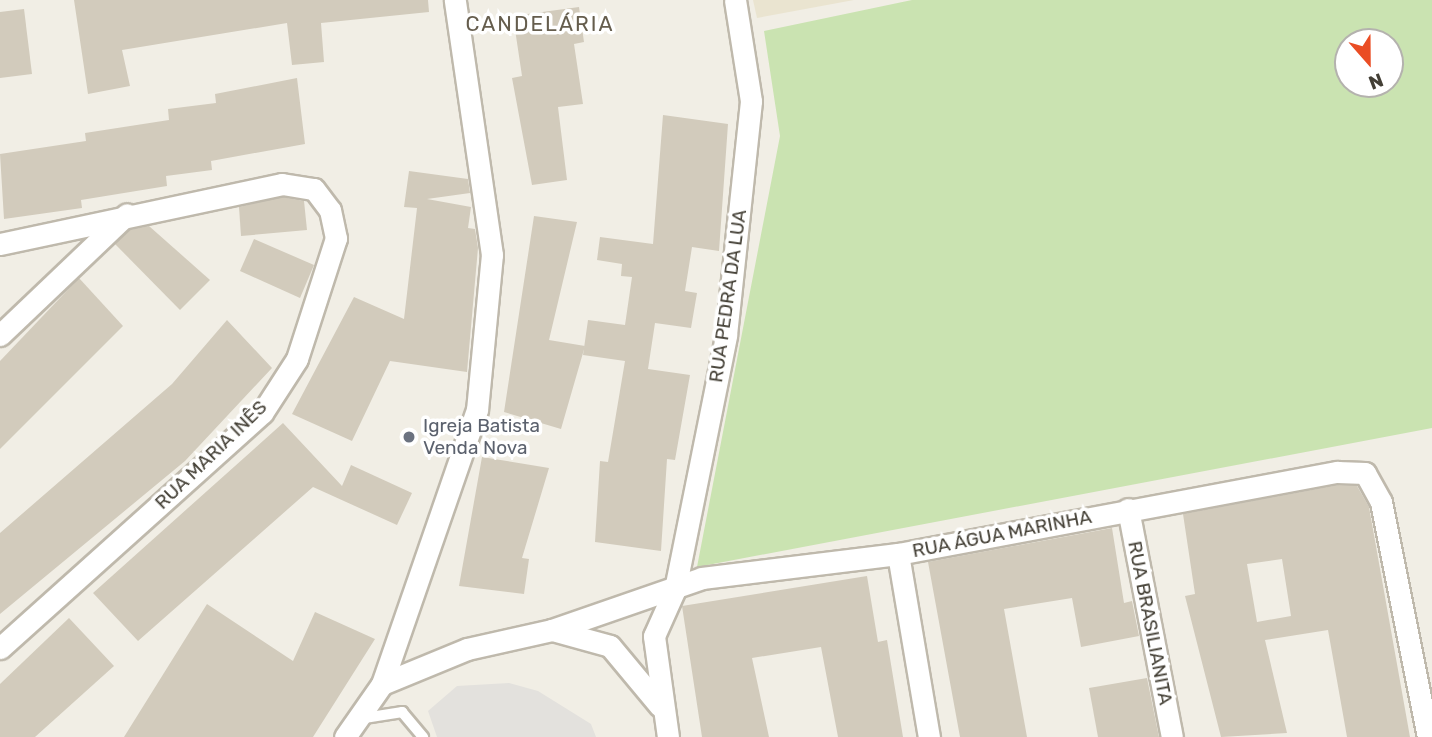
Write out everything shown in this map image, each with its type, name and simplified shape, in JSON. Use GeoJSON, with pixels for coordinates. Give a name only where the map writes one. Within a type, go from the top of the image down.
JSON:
{"type":"FeatureCollection","features":[{"type":"Feature","properties":{"kind":"street"},"geometry":{"type":"LineString","coordinates":[[350,728],[382,684],[477,410],[492,255],[455,0]]}},
{"type":"Feature","properties":{"kind":"street","name":"RUA PEDRA DA LUA"},"geometry":{"type":"LineString","coordinates":[[668,737],[654,636],[675,589],[726,335],[751,101],[735,0]]}},
{"type":"Feature","properties":{"kind":"street","name":"RUA MARIA INÊS"},"geometry":{"type":"LineString","coordinates":[[0,648],[262,412],[297,359],[336,238],[330,209],[314,189],[282,184],[128,212]]}},
{"type":"Feature","properties":{"kind":"street"},"geometry":{"type":"LineString","coordinates":[[0,244],[128,212]]}},
{"type":"Feature","properties":{"kind":"street"},"geometry":{"type":"LineString","coordinates":[[0,335],[128,212]]}},
{"type":"Feature","properties":{"kind":"street","name":"RUA ÁGUA MARINHA"},"geometry":{"type":"LineString","coordinates":[[382,684],[467,649],[552,629],[642,595],[675,589],[702,578],[898,554],[1128,509],[1365,473],[1381,502],[1428,737]]}},
{"type":"Feature","properties":{"kind":"street","name":"RUA BRASILIANITA"},"geometry":{"type":"LineString","coordinates":[[1128,509],[1172,737]]}},
{"type":"Feature","properties":{"kind":"street"},"geometry":{"type":"LineString","coordinates":[[898,554],[929,737]]}},
{"type":"Feature","properties":{"kind":"street"},"geometry":{"type":"LineString","coordinates":[[552,629],[610,646],[663,711]]}},
{"type":"Feature","properties":{"kind":"lane"},"geometry":{"type":"LineString","coordinates":[[350,728],[402,712],[423,737]]}},
{"type":"Feature","properties":{"kind":"shaded area"},"geometry":{"type":"Polygon","coordinates":[[[753,0],[854,0],[757,18],[753,0]]]}},
{"type":"Feature","properties":{"kind":"shaded area"},"geometry":{"type":"Polygon","coordinates":[[[509,683],[538,691],[591,724],[596,737],[437,737],[428,711],[457,686],[509,683]]]}},
{"type":"Feature","properties":{"kind":"green space"},"geometry":{"type":"Polygon","coordinates":[[[912,0],[1432,0],[1432,428],[697,567],[780,136],[764,31],[912,0]]]}},
{"type":"Feature","properties":{"kind":"building"},"geometry":{"type":"Polygon","coordinates":[[[74,0],[428,0],[429,12],[321,23],[324,62],[292,65],[287,23],[122,50],[130,86],[88,94],[74,0]]]}},
{"type":"Feature","properties":{"kind":"building"},"geometry":{"type":"Polygon","coordinates":[[[579,7],[584,42],[574,44],[583,104],[558,107],[567,180],[532,185],[512,78],[522,76],[513,16],[579,7]]]}},
{"type":"Feature","properties":{"kind":"building"},"geometry":{"type":"Polygon","coordinates":[[[24,9],[32,74],[0,78],[0,12],[24,9]]]}},
{"type":"Feature","properties":{"kind":"building"},"geometry":{"type":"Polygon","coordinates":[[[297,78],[305,144],[211,161],[212,170],[166,176],[167,186],[81,200],[82,208],[4,219],[0,154],[86,141],[85,133],[169,120],[168,109],[216,103],[215,94],[297,78]]]}},
{"type":"Feature","properties":{"kind":"building"},"geometry":{"type":"Polygon","coordinates":[[[663,115],[728,124],[719,251],[692,247],[685,291],[697,293],[691,328],[655,323],[648,369],[690,375],[675,460],[667,459],[661,551],[595,542],[600,461],[608,462],[625,361],[583,355],[588,320],[625,325],[632,277],[621,276],[622,264],[597,260],[600,237],[653,244],[663,115]]]}},
{"type":"Feature","properties":{"kind":"building"},"geometry":{"type":"Polygon","coordinates":[[[409,171],[468,179],[470,193],[427,199],[471,207],[468,228],[475,229],[478,248],[467,372],[390,361],[352,441],[292,414],[354,297],[404,319],[417,208],[404,207],[409,171]]]}},
{"type":"Feature","properties":{"kind":"building"},"geometry":{"type":"Polygon","coordinates":[[[282,197],[304,201],[307,230],[241,236],[239,207],[282,197]]]}},
{"type":"Feature","properties":{"kind":"building"},"geometry":{"type":"Polygon","coordinates":[[[534,216],[577,222],[549,340],[585,346],[561,429],[504,412],[534,216]]]}},
{"type":"Feature","properties":{"kind":"building"},"geometry":{"type":"Polygon","coordinates":[[[149,226],[210,280],[180,310],[115,244],[129,230],[149,226]]]}},
{"type":"Feature","properties":{"kind":"building"},"geometry":{"type":"Polygon","coordinates":[[[254,239],[314,265],[300,298],[240,271],[254,239]]]}},
{"type":"Feature","properties":{"kind":"building"},"geometry":{"type":"Polygon","coordinates":[[[79,278],[123,326],[0,449],[0,361],[79,278]]]}},
{"type":"Feature","properties":{"kind":"building"},"geometry":{"type":"Polygon","coordinates":[[[227,320],[272,368],[185,461],[0,614],[0,533],[172,384],[227,320]]]}},
{"type":"Feature","properties":{"kind":"building"},"geometry":{"type":"Polygon","coordinates":[[[283,423],[342,486],[351,465],[412,493],[397,525],[313,487],[138,641],[93,593],[283,423]]]}},
{"type":"Feature","properties":{"kind":"building"},"geometry":{"type":"Polygon","coordinates":[[[482,457],[549,468],[522,558],[529,559],[524,594],[459,586],[482,457]]]}},
{"type":"Feature","properties":{"kind":"building"},"geometry":{"type":"Polygon","coordinates":[[[1338,485],[1357,486],[1369,507],[1410,737],[1347,737],[1328,630],[1265,640],[1287,733],[1221,737],[1185,596],[1195,594],[1183,514],[1338,485]],[[1282,559],[1247,564],[1257,622],[1291,616],[1282,559]]]}},
{"type":"Feature","properties":{"kind":"building"},"geometry":{"type":"Polygon","coordinates":[[[1112,528],[1124,603],[1132,601],[1139,636],[1081,647],[1072,598],[1004,609],[1027,737],[960,737],[928,562],[1112,528]]]}},
{"type":"Feature","properties":{"kind":"building"},"geometry":{"type":"Polygon","coordinates":[[[867,576],[878,642],[887,640],[903,737],[838,737],[821,647],[752,658],[769,737],[702,737],[682,606],[867,576]]]}},
{"type":"Feature","properties":{"kind":"building"},"geometry":{"type":"Polygon","coordinates":[[[207,604],[293,661],[315,612],[375,639],[313,737],[124,737],[207,604]]]}},
{"type":"Feature","properties":{"kind":"building"},"geometry":{"type":"Polygon","coordinates":[[[69,618],[114,666],[35,737],[0,737],[0,684],[69,618]]]}},
{"type":"Feature","properties":{"kind":"building"},"geometry":{"type":"Polygon","coordinates":[[[1147,678],[1159,737],[1098,737],[1089,688],[1147,678]]]}},
{"type":"Feature","properties":{"kind":"place","name":"Igreja Batista Venda Nova"},"geometry":{"type":"Point","coordinates":[409,437]}},
{"type":"Feature","properties":{"kind":"district","name":"CANDELÁRIA"},"geometry":{"type":"Point","coordinates":[540,24]}}]}
